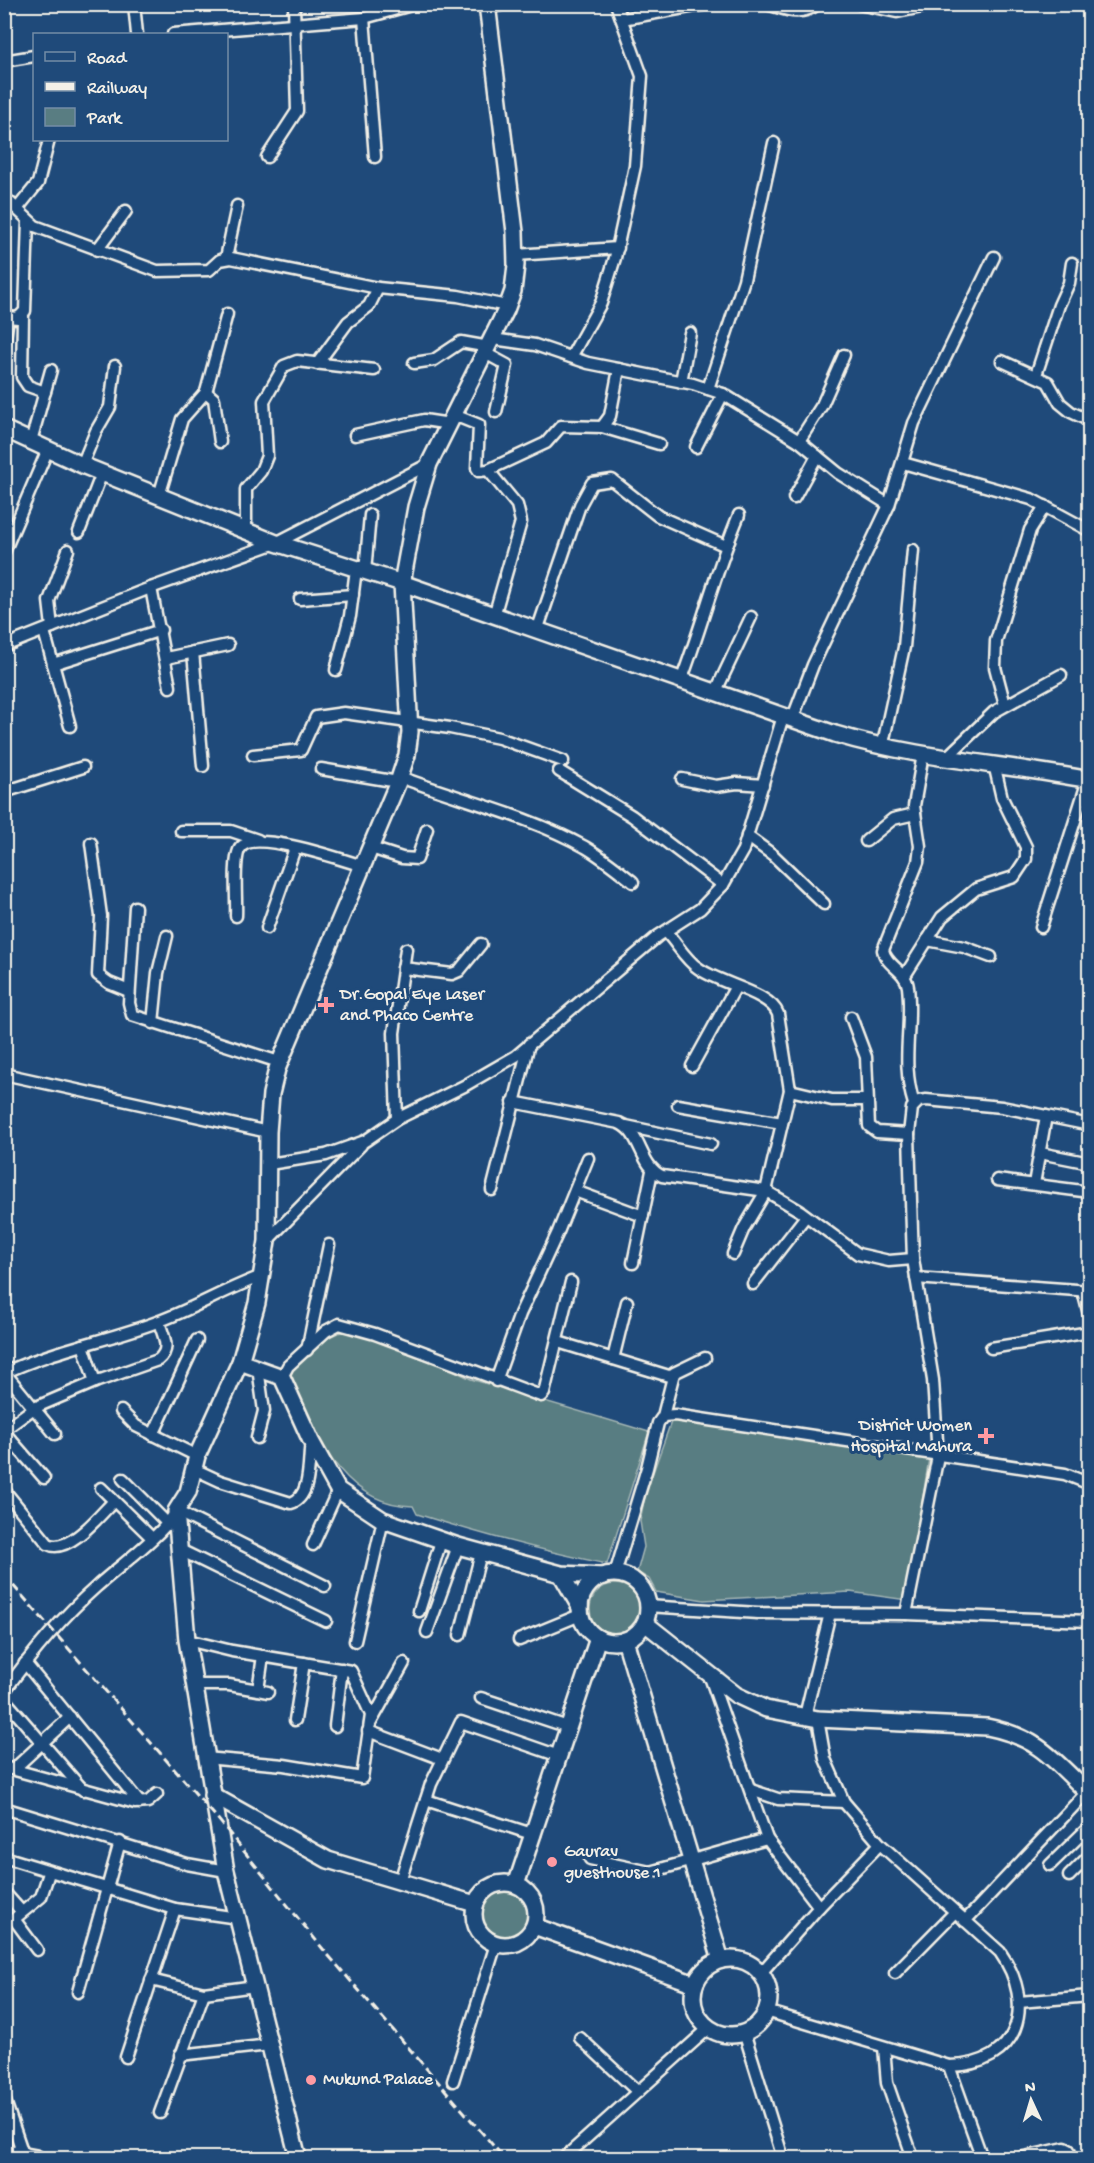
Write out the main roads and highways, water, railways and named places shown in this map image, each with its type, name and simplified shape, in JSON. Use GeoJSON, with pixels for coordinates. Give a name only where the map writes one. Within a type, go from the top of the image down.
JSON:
{"type":"FeatureCollection","features":[{"type":"Feature","properties":{"kind":"railway"},"geometry":{"type":"LineString","coordinates":[[4,1575],[217,1818],[323,1949],[504,2158]]}},
{"type":"Feature","properties":{"kind":"railway"},"geometry":{"type":"LineString","coordinates":[[4,2142],[9,2158]]}},
{"type":"Feature","properties":{"kind":"place","name":"Dr.Gopal Eye Laser and Phaco Centre"},"geometry":{"type":"Point","coordinates":[326,1005]}},
{"type":"Feature","properties":{"kind":"place","name":"District Women Hospital Mahura"},"geometry":{"type":"Point","coordinates":[986,1436]}},
{"type":"Feature","properties":{"kind":"place","name":"Gaurav guesthouse 1"},"geometry":{"type":"Point","coordinates":[552,1862]}},
{"type":"Feature","properties":{"kind":"place","name":"Mukund Palace"},"geometry":{"type":"Point","coordinates":[311,2080]}}]}
